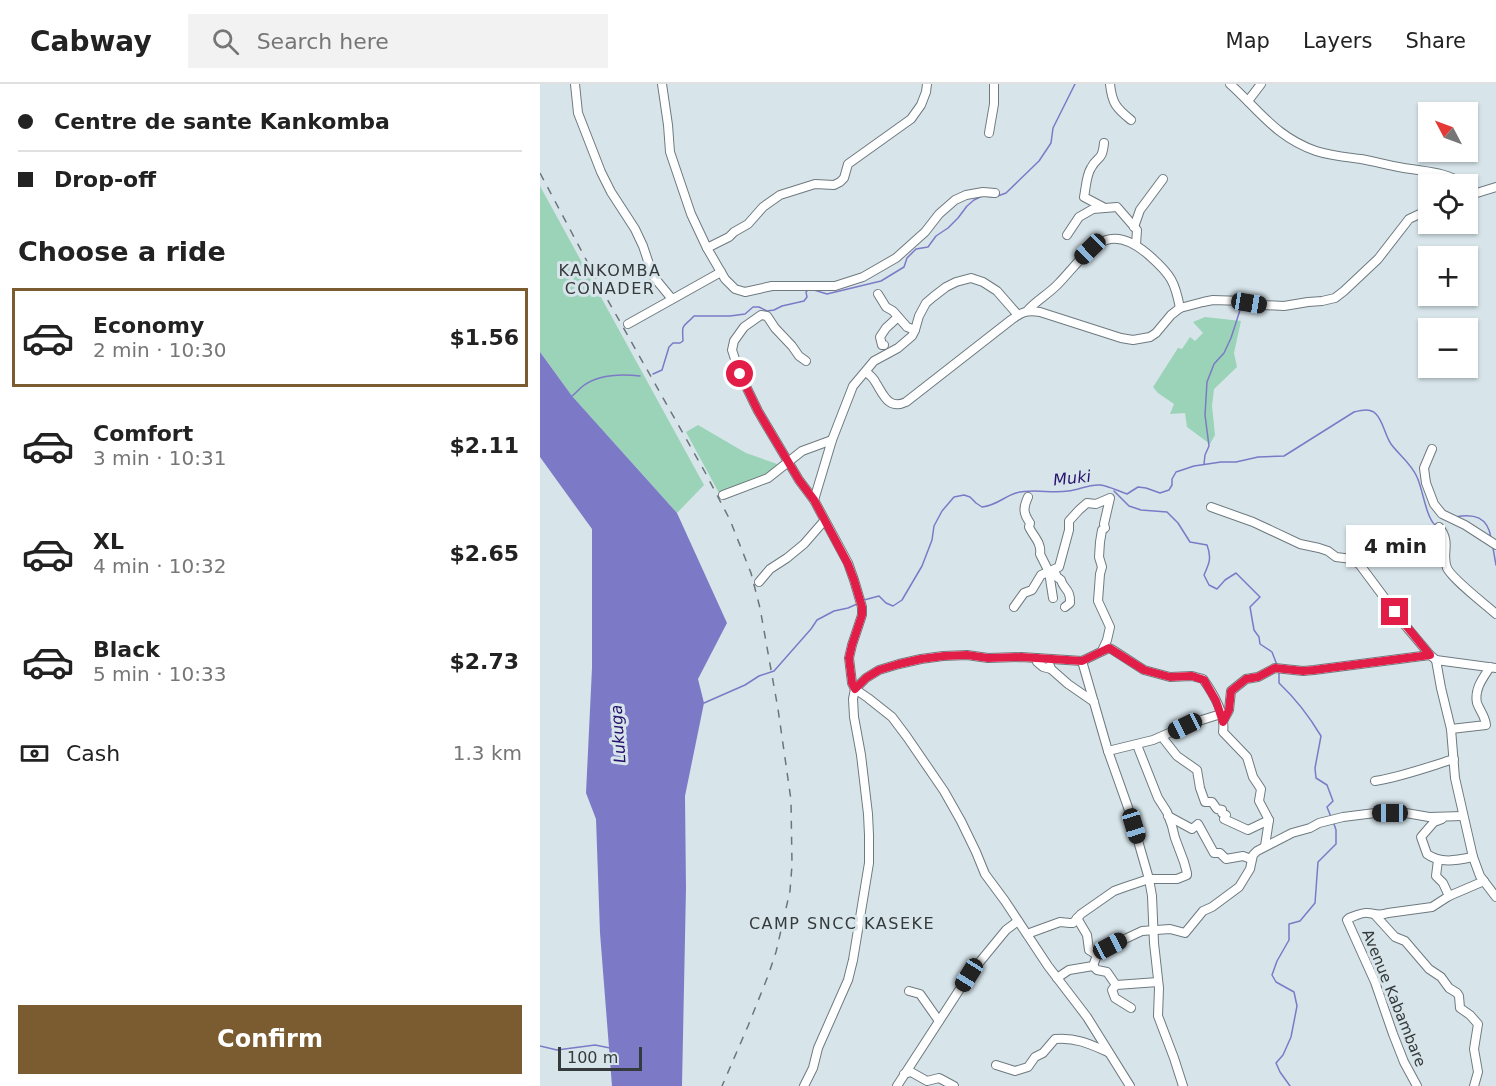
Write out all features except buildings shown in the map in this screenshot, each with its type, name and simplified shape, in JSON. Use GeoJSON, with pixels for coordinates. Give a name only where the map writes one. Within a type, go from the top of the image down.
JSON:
{"type":"FeatureCollection","features":[{"type":"Feature","properties":{"kind":"street"},"geometry":{"type":"LineString","coordinates":[[575,84],[578,113],[601,172],[635,229],[653,276],[672,299]]}},
{"type":"Feature","properties":{"kind":"street"},"geometry":{"type":"LineString","coordinates":[[662,84],[670,152],[691,214],[721,272],[735,289],[745,292],[772,286],[835,286],[863,277],[896,258],[955,200],[983,192],[995,193]]}},
{"type":"Feature","properties":{"kind":"street"},"geometry":{"type":"LineString","coordinates":[[707,248],[748,224],[764,207],[780,195],[815,184],[834,185],[840,182],[844,178],[848,164],[911,119],[921,105],[927,84]]}},
{"type":"Feature","properties":{"kind":"street"},"geometry":{"type":"LineString","coordinates":[[989,133],[994,104],[994,84]]}},
{"type":"Feature","properties":{"kind":"street"},"geometry":{"type":"LineString","coordinates":[[1110,84],[1114,104],[1131,120]]}},
{"type":"Feature","properties":{"kind":"street"},"geometry":{"type":"LineString","coordinates":[[1230,84],[1278,131],[1297,143],[1330,155],[1442,174]]}},
{"type":"Feature","properties":{"kind":"street"},"geometry":{"type":"LineString","coordinates":[[1248,101],[1261,84]]}},
{"type":"Feature","properties":{"kind":"street"},"geometry":{"type":"LineString","coordinates":[[1104,143],[1102,155],[1091,166],[1084,197],[1104,208]]}},
{"type":"Feature","properties":{"kind":"street"},"geometry":{"type":"LineString","coordinates":[[1134,227],[1140,210],[1163,179]]}},
{"type":"Feature","properties":{"kind":"street"},"geometry":{"type":"LineString","coordinates":[[1478,190],[1496,187]]}},
{"type":"Feature","properties":{"kind":"street"},"geometry":{"type":"LineString","coordinates":[[1067,235],[1079,218],[1093,209],[1117,207],[1137,230],[1136,245]]}},
{"type":"Feature","properties":{"kind":"street"},"geometry":{"type":"LineString","coordinates":[[1028,310],[1133,340],[1150,337],[1156,333],[1180,308],[1213,300],[1284,306],[1335,298],[1378,259],[1409,219],[1418,215]]}},
{"type":"Feature","properties":{"kind":"street"},"geometry":{"type":"LineString","coordinates":[[866,372],[875,381],[887,400],[899,405],[906,402],[1018,315],[1028,310],[1058,284],[1080,259],[1099,242],[1108,238],[1131,242],[1152,258],[1175,285],[1180,308]]}},
{"type":"Feature","properties":{"kind":"street"},"geometry":{"type":"LineString","coordinates":[[628,324],[721,272]]}},
{"type":"Feature","properties":{"kind":"street"},"geometry":{"type":"LineString","coordinates":[[814,500],[832,440],[853,386],[874,361],[898,348],[912,336],[926,303],[946,287],[971,278],[997,291],[1018,315]]}},
{"type":"Feature","properties":{"kind":"street"},"geometry":{"type":"LineString","coordinates":[[878,294],[886,307],[893,311],[907,327],[915,330]]}},
{"type":"Feature","properties":{"kind":"street"},"geometry":{"type":"LineString","coordinates":[[806,361],[799,356],[767,316],[761,315],[744,327],[734,341],[732,350],[740,374],[758,411],[799,480],[814,500],[854,580],[862,615],[849,658],[852,683],[855,689],[892,717],[907,737],[961,821],[985,874],[1087,1017],[1130,1086]]}},
{"type":"Feature","properties":{"kind":"street"},"geometry":{"type":"LineString","coordinates":[[884,345],[880,337],[898,317]]}},
{"type":"Feature","properties":{"kind":"street"},"geometry":{"type":"LineString","coordinates":[[723,495],[768,478],[802,451],[832,440]]}},
{"type":"Feature","properties":{"kind":"street"},"geometry":{"type":"LineString","coordinates":[[1432,449],[1424,468],[1426,483],[1434,504],[1442,514],[1465,525],[1496,545]]}},
{"type":"Feature","properties":{"kind":"street"},"geometry":{"type":"LineString","coordinates":[[1028,497],[1023,507],[1025,516],[1041,550],[1040,554],[1067,589],[1070,603],[1065,607]]}},
{"type":"Feature","properties":{"kind":"street"},"geometry":{"type":"LineString","coordinates":[[1014,607],[1024,593],[1032,590],[1041,575],[1059,567],[1069,522],[1078,510],[1087,503],[1096,504],[1110,498],[1105,528],[1102,530],[1099,557],[1102,567],[1098,601],[1110,627],[1102,651]]}},
{"type":"Feature","properties":{"kind":"street"},"geometry":{"type":"LineString","coordinates":[[1211,507],[1252,522],[1300,544],[1328,551],[1336,557],[1352,560],[1360,565],[1398,616],[1433,657],[1451,729],[1455,778],[1473,857],[1476,868],[1496,897]]}},
{"type":"Feature","properties":{"kind":"street"},"geometry":{"type":"LineString","coordinates":[[759,582],[770,569],[799,549],[824,521]]}},
{"type":"Feature","properties":{"kind":"street"},"geometry":{"type":"LineString","coordinates":[[1439,526],[1446,537],[1447,567],[1457,580],[1496,614]]}},
{"type":"Feature","properties":{"kind":"street"},"geometry":{"type":"LineString","coordinates":[[1051,571],[1053,598]]}},
{"type":"Feature","properties":{"kind":"street"},"geometry":{"type":"LineString","coordinates":[[804,1086],[848,980],[856,943],[869,863],[870,835],[853,699],[855,689],[879,670],[921,659],[944,656],[967,655],[988,658],[1046,658],[1082,661],[1109,648],[1144,670],[1170,677],[1192,676],[1203,679],[1216,701],[1222,718],[1223,732],[1247,757],[1253,777],[1262,789],[1258,801],[1269,820],[1265,846]]}},
{"type":"Feature","properties":{"kind":"street"},"geometry":{"type":"LineString","coordinates":[[1108,751],[1137,745],[1192,723],[1222,718],[1229,710],[1232,689],[1246,679],[1258,677],[1275,668],[1303,671],[1433,657],[1493,668],[1477,690],[1477,703],[1486,725],[1451,729]]}},
{"type":"Feature","properties":{"kind":"street"},"geometry":{"type":"LineString","coordinates":[[1037,658],[1037,662],[1043,667],[1051,669]]}},
{"type":"Feature","properties":{"kind":"street"},"geometry":{"type":"LineString","coordinates":[[1046,658],[1051,669],[1094,702]]}},
{"type":"Feature","properties":{"kind":"street"},"geometry":{"type":"LineString","coordinates":[[1082,661],[1149,879],[1158,982],[1158,1016],[1183,1086]]}},
{"type":"Feature","properties":{"kind":"street"},"geometry":{"type":"LineString","coordinates":[[1162,736],[1177,756],[1197,770],[1205,802],[1212,802],[1217,809],[1222,810],[1222,813],[1226,815],[1224,819],[1248,830],[1269,820]]}},
{"type":"Feature","properties":{"kind":"street"},"geometry":{"type":"LineString","coordinates":[[1027,934],[1060,921],[1070,923],[1114,891],[1149,879],[1177,879],[1186,875],[1184,862],[1168,816],[1158,798],[1137,745]]}},
{"type":"Feature","properties":{"kind":"street"},"geometry":{"type":"LineString","coordinates":[[1375,781],[1395,778],[1454,759]]}},
{"type":"Feature","properties":{"kind":"street"},"geometry":{"type":"LineString","coordinates":[[1093,966],[1097,955],[1142,930],[1174,930],[1185,933],[1203,911],[1239,887],[1257,851],[1292,832],[1343,817],[1375,813],[1463,816]]}},
{"type":"Feature","properties":{"kind":"street"},"geometry":{"type":"LineString","coordinates":[[1168,816],[1192,829],[1198,824],[1214,853],[1220,853],[1226,859],[1243,856],[1251,859]]}},
{"type":"Feature","properties":{"kind":"street"},"geometry":{"type":"LineString","coordinates":[[1423,816],[1424,833]]}},
{"type":"Feature","properties":{"kind":"street"},"geometry":{"type":"LineString","coordinates":[[1448,817],[1434,822],[1421,837],[1427,854],[1438,860],[1452,861],[1473,857]]}},
{"type":"Feature","properties":{"kind":"street"},"geometry":{"type":"LineString","coordinates":[[1438,860],[1436,876],[1443,883],[1449,896]]}},
{"type":"Feature","properties":{"kind":"street"},"geometry":{"type":"LineString","coordinates":[[1375,915],[1424,909],[1484,881]]}},
{"type":"Feature","properties":{"kind":"street","name":"Avenue Kabambare"},"geometry":{"type":"LineString","coordinates":[[1375,915],[1367,912],[1347,920],[1370,970],[1404,1062],[1417,1086]]}},
{"type":"Feature","properties":{"kind":"street"},"geometry":{"type":"LineString","coordinates":[[1375,915],[1395,937],[1405,941],[1429,969],[1457,993],[1461,1008],[1478,1024],[1474,1049],[1478,1072],[1474,1086]]}},
{"type":"Feature","properties":{"kind":"street"},"geometry":{"type":"LineString","coordinates":[[1077,918],[1087,935],[1089,950],[1097,955]]}},
{"type":"Feature","properties":{"kind":"street"},"geometry":{"type":"LineString","coordinates":[[897,1086],[976,965],[1006,930],[1018,921]]}},
{"type":"Feature","properties":{"kind":"street"},"geometry":{"type":"LineString","coordinates":[[1057,978],[1069,970],[1093,966]]}},
{"type":"Feature","properties":{"kind":"street"},"geometry":{"type":"LineString","coordinates":[[1093,966],[1097,970],[1107,972],[1116,984]]}},
{"type":"Feature","properties":{"kind":"street"},"geometry":{"type":"LineString","coordinates":[[1116,984],[1158,982]]}},
{"type":"Feature","properties":{"kind":"street"},"geometry":{"type":"LineString","coordinates":[[1116,984],[1112,990],[1115,998],[1131,1008]]}},
{"type":"Feature","properties":{"kind":"street"},"geometry":{"type":"LineString","coordinates":[[909,991],[920,994],[939,1022]]}},
{"type":"Feature","properties":{"kind":"street"},"geometry":{"type":"LineString","coordinates":[[996,1065],[1015,1071],[1028,1067],[1035,1057],[1043,1053],[1055,1039],[1067,1038],[1087,1042],[1109,1053]]}},
{"type":"Feature","properties":{"kind":"street"},"geometry":{"type":"LineString","coordinates":[[904,1074],[911,1072],[927,1081],[939,1078],[954,1086]]}},
{"type":"Feature","properties":{"kind":"green space"},"geometry":{"type":"Polygon","coordinates":[[[540,186],[704,485],[677,513],[572,396],[540,352],[540,186]]]}},
{"type":"Feature","properties":{"kind":"green space"},"geometry":{"type":"Polygon","coordinates":[[[1205,317],[1241,321],[1234,353],[1237,367],[1214,389],[1212,406],[1215,435],[1210,444],[1187,427],[1185,413],[1170,414],[1174,404],[1153,387],[1178,348],[1182,349],[1190,337],[1195,341],[1203,333],[1193,322],[1205,317]]]}},
{"type":"Feature","properties":{"kind":"green space"},"geometry":{"type":"Polygon","coordinates":[[[698,425],[746,453],[780,465],[764,478],[719,493],[686,432],[698,425]]]}},
{"type":"Feature","properties":{"kind":"water","name":"Lukuga"},"geometry":{"type":"Polygon","coordinates":[[[540,352],[572,396],[677,513],[727,623],[698,679],[704,703],[685,796],[686,888],[682,1086],[612,1086],[600,933],[596,819],[586,793],[592,668],[592,529],[540,457],[540,352]]]}},
{"type":"Feature","properties":{"kind":"waterway"},"geometry":{"type":"LineString","coordinates":[[814,290],[827,294],[881,281],[904,267],[907,258],[916,249],[928,247],[936,236],[948,228],[974,200],[982,196],[995,197],[1006,193],[1039,161],[1051,143],[1053,128],[1075,84]]}},
{"type":"Feature","properties":{"kind":"waterway"},"geometry":{"type":"LineString","coordinates":[[653,374],[662,370],[669,347],[673,343],[683,341],[684,326],[694,316],[745,314],[753,307],[767,311],[774,310],[804,301],[809,289]]}},
{"type":"Feature","properties":{"kind":"waterway"},"geometry":{"type":"LineString","coordinates":[[1204,464],[1209,446],[1205,415],[1207,382],[1214,364],[1224,353],[1231,338],[1242,304]]}},
{"type":"Feature","properties":{"kind":"waterway"},"geometry":{"type":"LineString","coordinates":[[572,396],[583,386],[596,379],[618,375],[640,376]]}},
{"type":"Feature","properties":{"kind":"waterway","name":"Muki"},"geometry":{"type":"LineString","coordinates":[[864,600],[879,596],[893,606],[902,600],[922,566],[932,540],[934,526],[942,511],[954,497],[964,495],[970,497],[982,507],[1023,492],[1062,492],[1096,485],[1107,486],[1127,494],[1138,487],[1160,493],[1169,490],[1176,472],[1194,466],[1236,462],[1258,457],[1284,456],[1354,412],[1363,410],[1376,414],[1391,444],[1414,472],[1429,516],[1435,525]]}},
{"type":"Feature","properties":{"kind":"waterway"},"geometry":{"type":"LineString","coordinates":[[1114,491],[1129,506],[1141,510],[1167,512],[1178,523],[1190,542],[1207,545],[1209,561],[1204,575],[1209,585],[1217,589],[1236,573],[1260,597],[1250,607],[1254,630],[1259,637],[1260,644],[1272,652],[1277,665]]}},
{"type":"Feature","properties":{"kind":"waterway","name":"Muki"},"geometry":{"type":"LineString","coordinates":[[1455,517],[1479,518],[1487,525],[1491,538]]}},
{"type":"Feature","properties":{"kind":"waterway","name":"Muki"},"geometry":{"type":"LineString","coordinates":[[1493,548],[1496,565]]}},
{"type":"Feature","properties":{"kind":"waterway","name":"Muki"},"geometry":{"type":"LineString","coordinates":[[704,703],[774,671],[817,620],[834,611],[857,604]]}},
{"type":"Feature","properties":{"kind":"waterway"},"geometry":{"type":"LineString","coordinates":[[1279,673],[1279,683],[1302,708],[1321,736],[1315,768],[1316,778],[1327,785],[1333,801],[1327,807],[1331,817]]}},
{"type":"Feature","properties":{"kind":"waterway"},"geometry":{"type":"LineString","coordinates":[[1290,1086],[1276,1063],[1283,1055],[1291,1037],[1297,1006],[1294,992],[1276,982],[1272,975],[1289,940],[1289,924],[1300,921],[1315,903],[1318,862],[1336,844],[1336,830],[1333,821]]}},
{"type":"Feature","properties":{"kind":"waterway"},"geometry":{"type":"LineString","coordinates":[[540,1046],[557,1050],[595,1045],[610,1048]]}},
{"type":"Feature","properties":{"kind":"railway"},"geometry":{"type":"LineString","coordinates":[[540,173],[730,520],[751,573],[760,608],[791,800],[790,891],[768,976],[722,1086]]}},
{"type":"Feature","properties":{"kind":"district","name":"KANKOMBA CONADER"},"geometry":{"type":"Point","coordinates":[610,279]}},
{"type":"Feature","properties":{"kind":"district","name":"CAMP SNCC KASEKE"},"geometry":{"type":"Point","coordinates":[842,923]}},
{"type":"Feature","properties":{"kind":"route"},"geometry":{"type":"LineString","coordinates":[[740,374],[758,411],[799,480],[814,500],[854,580],[862,607],[862,615],[849,658],[850,673],[855,689],[879,670],[921,659],[967,655],[988,658],[1021,657],[1082,661],[1109,648],[1144,670],[1170,677],[1192,676],[1204,680],[1216,701],[1223,722],[1229,710],[1232,689],[1246,679],[1258,677],[1278,667],[1303,671],[1430,655],[1395,612]]}}]}
